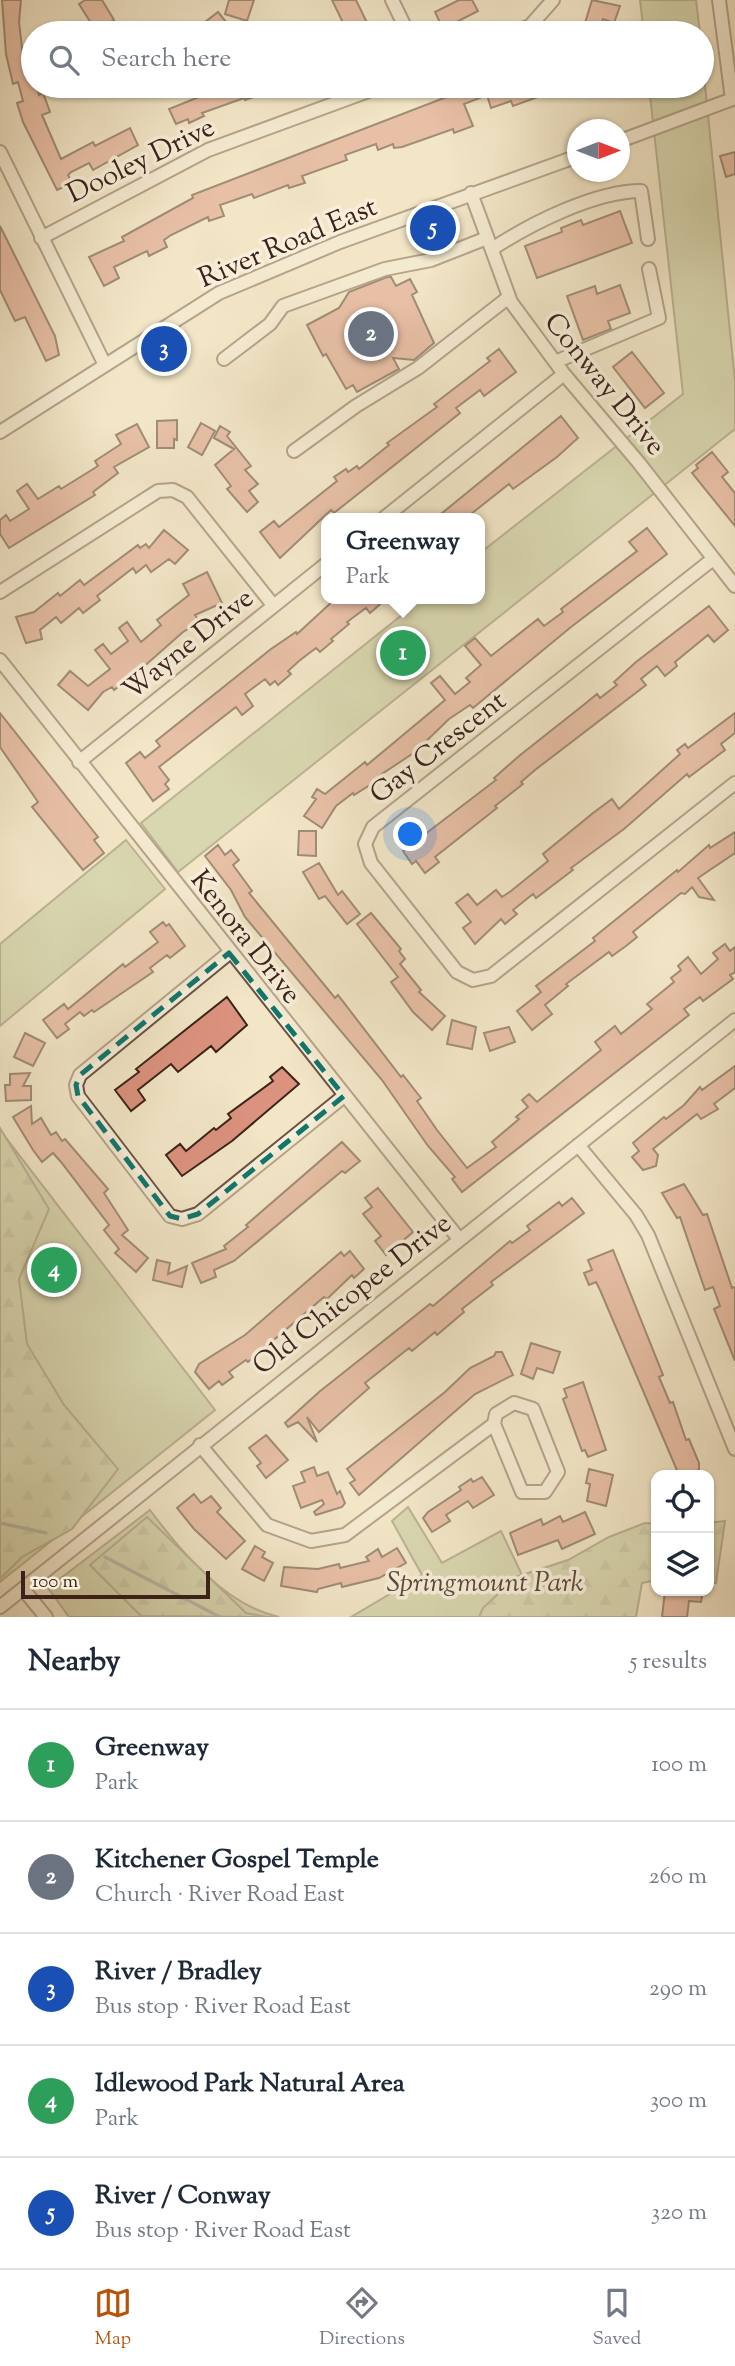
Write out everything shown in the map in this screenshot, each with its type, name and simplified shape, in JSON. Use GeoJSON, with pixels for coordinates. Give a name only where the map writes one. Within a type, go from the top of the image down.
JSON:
{"type":"FeatureCollection","features":[{"type":"Feature","properties":{"kind":"street"},"geometry":{"type":"LineString","coordinates":[[392,0],[402,21]]}},
{"type":"Feature","properties":{"kind":"street"},"geometry":{"type":"LineString","coordinates":[[534,21],[553,0]]}},
{"type":"Feature","properties":{"kind":"street"},"geometry":{"type":"LineString","coordinates":[[630,137],[734,99],[719,0]]}},
{"type":"Feature","properties":{"kind":"street","name":"Dooley Drive"},"geometry":{"type":"LineString","coordinates":[[41,238],[208,150],[349,98]]}},
{"type":"Feature","properties":{"kind":"street"},"geometry":{"type":"LineString","coordinates":[[0,152],[105,365]]}},
{"type":"Feature","properties":{"kind":"street","name":"River Road East"},"geometry":{"type":"LineString","coordinates":[[0,432],[219,293],[281,265],[567,160]]}},
{"type":"Feature","properties":{"kind":"street"},"geometry":{"type":"LineString","coordinates":[[224,359],[270,324],[283,306],[385,269],[489,244],[620,191],[641,191],[648,239]]}},
{"type":"Feature","properties":{"kind":"street","name":"Conway Drive"},"geometry":{"type":"LineString","coordinates":[[471,193],[509,297],[564,374],[639,463],[735,586]]}},
{"type":"Feature","properties":{"kind":"street"},"geometry":{"type":"LineString","coordinates":[[555,362],[659,318],[649,269]]}},
{"type":"Feature","properties":{"kind":"street"},"geometry":{"type":"LineString","coordinates":[[294,451],[356,406],[418,368],[509,297]]}},
{"type":"Feature","properties":{"kind":"street"},"geometry":{"type":"LineString","coordinates":[[390,513],[564,374]]}},
{"type":"Feature","properties":{"kind":"street"},"geometry":{"type":"LineString","coordinates":[[0,592],[159,491],[173,490],[187,497],[273,606]]}},
{"type":"Feature","properties":{"kind":"street","name":"Gay Crescent"},"geometry":{"type":"LineString","coordinates":[[713,559],[373,827],[365,844],[371,863],[379,874],[457,972],[473,980],[491,976],[735,783]]}},
{"type":"Feature","properties":{"kind":"street","name":"Wayne Drive"},"geometry":{"type":"LineString","coordinates":[[79,762],[321,568]]}},
{"type":"Feature","properties":{"kind":"street","name":"Kenora Drive"},"geometry":{"type":"LineString","coordinates":[[0,660],[229,953],[459,1240]]}},
{"type":"Feature","properties":{"kind":"street"},"geometry":{"type":"LineString","coordinates":[[229,953],[80,1075],[76,1085],[78,1096],[170,1216],[182,1219],[198,1214],[344,1096]]}},
{"type":"Feature","properties":{"kind":"street","name":"Old Chicopee Drive"},"geometry":{"type":"LineString","coordinates":[[0,1607],[735,1020]]}},
{"type":"Feature","properties":{"kind":"street"},"geometry":{"type":"LineString","coordinates":[[578,1144],[636,1215],[648,1235],[735,1449]]}},
{"type":"Feature","properties":{"kind":"street"},"geometry":{"type":"LineString","coordinates":[[200,1445],[267,1525],[311,1541],[345,1535],[494,1424],[496,1414],[514,1403],[533,1409],[558,1472],[545,1492],[522,1492],[494,1424]]}},
{"type":"Feature","properties":{"kind":"street"},"geometry":{"type":"LineString","coordinates":[[23,1589],[46,1617]]}},
{"type":"Feature","properties":{"kind":"highlighted area"},"geometry":{"type":"Polygon","coordinates":[[[229,953],[344,1096],[198,1214],[182,1219],[170,1216],[78,1096],[76,1085],[80,1075],[229,953]]]}},
{"type":"Feature","properties":{"kind":"green space"},"geometry":{"type":"Polygon","coordinates":[[[640,0],[696,0],[699,21],[643,21],[640,0]]]}},
{"type":"Feature","properties":{"kind":"green space"},"geometry":{"type":"Polygon","coordinates":[[[650,98],[706,98],[735,381],[735,429],[178,872],[141,823],[416,604],[485,604],[485,549],[683,394],[650,98]]]}},
{"type":"Feature","properties":{"kind":"green space"},"geometry":{"type":"Polygon","coordinates":[[[126,840],[165,889],[0,1026],[0,944],[126,840]]]}},
{"type":"Feature","properties":{"kind":"green space"},"geometry":{"type":"Polygon","coordinates":[[[0,1128],[49,1209],[19,1279],[27,1344],[64,1405],[118,1469],[72,1529],[22,1557],[0,1579],[0,1128]]]}},
{"type":"Feature","properties":{"kind":"green space"},"geometry":{"type":"Polygon","coordinates":[[[0,1130],[215,1410],[0,1582],[0,1130]]]}},
{"type":"Feature","properties":{"kind":"green space","name":"Springmount Park"},"geometry":{"type":"Polygon","coordinates":[[[408,1507],[442,1563],[501,1531],[523,1577],[632,1573],[627,1617],[351,1617],[422,1575],[392,1521],[408,1507]]]}},
{"type":"Feature","properties":{"kind":"green space"},"geometry":{"type":"Polygon","coordinates":[[[150,1510],[206,1575],[241,1601],[259,1611],[279,1617],[69,1617],[48,1588],[150,1510]]]}},
{"type":"Feature","properties":{"kind":"green space"},"geometry":{"type":"Polygon","coordinates":[[[147,1517],[246,1613],[267,1617],[141,1616],[90,1565],[147,1517]]]}},
{"type":"Feature","properties":{"kind":"green space"},"geometry":{"type":"Polygon","coordinates":[[[725,1521],[716,1583],[714,1583],[714,1522],[725,1521]]]}},
{"type":"Feature","properties":{"kind":"green space"},"geometry":{"type":"Polygon","coordinates":[[[645,1523],[651,1524],[651,1581],[642,1583],[636,1617],[479,1617],[483,1608],[516,1577],[568,1560],[609,1537],[645,1523]]]}},
{"type":"Feature","properties":{"kind":"building"},"geometry":{"type":"Polygon","coordinates":[[[2,0],[21,0],[21,93],[18,82],[13,84],[6,54],[2,0]]]}},
{"type":"Feature","properties":{"kind":"building"},"geometry":{"type":"Polygon","coordinates":[[[85,0],[102,0],[114,20],[90,21],[79,4],[85,0]]]}},
{"type":"Feature","properties":{"kind":"building"},"geometry":{"type":"Polygon","coordinates":[[[229,0],[254,0],[247,21],[225,14],[229,0]]]}},
{"type":"Feature","properties":{"kind":"building"},"geometry":{"type":"Polygon","coordinates":[[[332,0],[356,0],[366,21],[342,21],[332,0]]]}},
{"type":"Feature","properties":{"kind":"building"},"geometry":{"type":"Polygon","coordinates":[[[459,0],[472,0],[478,11],[459,21],[439,21],[435,12],[459,0]]]}},
{"type":"Feature","properties":{"kind":"building"},"geometry":{"type":"Polygon","coordinates":[[[592,0],[620,6],[615,21],[586,21],[592,0]]]}},
{"type":"Feature","properties":{"kind":"building"},"geometry":{"type":"Polygon","coordinates":[[[218,12],[225,21],[206,21],[218,12]]]}},
{"type":"Feature","properties":{"kind":"building"},"geometry":{"type":"Polygon","coordinates":[[[22,98],[45,98],[50,112],[42,115],[61,159],[93,142],[95,146],[130,128],[138,145],[93,170],[89,163],[71,172],[68,175],[72,183],[57,190],[23,122],[17,103],[23,101],[22,98]]]}},
{"type":"Feature","properties":{"kind":"building"},"geometry":{"type":"Polygon","coordinates":[[[196,98],[244,98],[202,113],[204,116],[189,123],[188,119],[176,124],[169,109],[196,98]]]}},
{"type":"Feature","properties":{"kind":"building"},"geometry":{"type":"Polygon","coordinates":[[[444,98],[479,98],[464,104],[473,126],[454,133],[453,129],[402,147],[394,148],[393,144],[378,150],[376,144],[345,155],[347,160],[302,176],[305,183],[289,188],[288,185],[254,198],[252,194],[220,205],[224,216],[209,221],[208,217],[164,240],[167,247],[149,256],[147,251],[114,267],[119,278],[104,286],[89,257],[124,241],[122,237],[193,198],[192,195],[444,98]]]}},
{"type":"Feature","properties":{"kind":"building"},"geometry":{"type":"Polygon","coordinates":[[[488,98],[535,98],[513,106],[511,101],[491,108],[488,98]]]}},
{"type":"Feature","properties":{"kind":"building"},"geometry":{"type":"Polygon","coordinates":[[[735,152],[735,174],[726,177],[720,156],[735,152]]]}},
{"type":"Feature","properties":{"kind":"building"},"geometry":{"type":"Polygon","coordinates":[[[620,211],[632,243],[537,278],[525,246],[562,232],[561,228],[581,220],[583,225],[620,211]]]}},
{"type":"Feature","properties":{"kind":"building"},"geometry":{"type":"Polygon","coordinates":[[[0,226],[55,336],[59,355],[46,361],[25,317],[15,321],[0,290],[0,226]]]}},
{"type":"Feature","properties":{"kind":"building"},"geometry":{"type":"Polygon","coordinates":[[[391,277],[396,286],[410,279],[417,292],[412,295],[434,343],[414,360],[393,358],[399,369],[357,392],[353,385],[346,389],[326,354],[323,356],[307,325],[339,308],[349,292],[391,277]]]}},
{"type":"Feature","properties":{"kind":"building"},"geometry":{"type":"Polygon","coordinates":[[[620,285],[630,313],[608,321],[611,329],[583,340],[567,296],[595,286],[597,294],[620,285]]]}},
{"type":"Feature","properties":{"kind":"building"},"geometry":{"type":"Polygon","coordinates":[[[499,349],[516,372],[484,396],[480,390],[456,408],[460,413],[334,513],[331,510],[321,513],[321,519],[280,558],[260,532],[274,521],[279,527],[337,481],[334,477],[346,469],[348,472],[357,466],[359,469],[389,445],[387,443],[437,407],[434,404],[490,361],[487,358],[499,349]]]}},
{"type":"Feature","properties":{"kind":"building"},"geometry":{"type":"Polygon","coordinates":[[[632,352],[664,393],[645,408],[613,367],[632,352]]]}},
{"type":"Feature","properties":{"kind":"building"},"geometry":{"type":"Polygon","coordinates":[[[561,416],[578,438],[513,489],[509,484],[472,513],[442,513],[561,416]]]}},
{"type":"Feature","properties":{"kind":"building"},"geometry":{"type":"Polygon","coordinates":[[[177,420],[177,440],[174,439],[174,448],[157,448],[157,421],[177,420]]]}},
{"type":"Feature","properties":{"kind":"building"},"geometry":{"type":"Polygon","coordinates":[[[201,423],[215,431],[202,455],[188,447],[201,423]]]}},
{"type":"Feature","properties":{"kind":"building"},"geometry":{"type":"Polygon","coordinates":[[[137,424],[149,447],[114,467],[118,473],[93,492],[95,495],[9,548],[0,534],[0,520],[6,515],[10,521],[29,509],[17,491],[27,484],[38,499],[59,486],[61,489],[98,466],[95,461],[121,444],[116,435],[137,424]]]}},
{"type":"Feature","properties":{"kind":"building"},"geometry":{"type":"Polygon","coordinates":[[[220,426],[230,432],[227,436],[251,466],[245,470],[258,484],[249,491],[258,502],[247,512],[227,489],[231,486],[215,465],[234,449],[214,438],[220,426]]]}},
{"type":"Feature","properties":{"kind":"building"},"geometry":{"type":"Polygon","coordinates":[[[712,452],[728,472],[722,477],[735,493],[735,526],[692,473],[698,468],[696,465],[712,452]]]}},
{"type":"Feature","properties":{"kind":"building"},"geometry":{"type":"Polygon","coordinates":[[[647,528],[667,554],[571,627],[473,708],[470,705],[449,719],[415,752],[382,774],[384,776],[336,806],[322,828],[304,816],[316,799],[312,797],[317,789],[325,794],[365,762],[367,765],[445,700],[431,683],[440,676],[455,694],[470,682],[466,678],[481,665],[465,646],[475,638],[491,656],[538,619],[544,626],[563,612],[561,609],[637,551],[629,542],[647,528]]]}},
{"type":"Feature","properties":{"kind":"building"},"geometry":{"type":"Polygon","coordinates":[[[164,530],[188,550],[175,564],[169,559],[151,572],[146,565],[136,573],[133,568],[97,596],[100,600],[83,613],[79,608],[61,623],[56,617],[40,630],[42,639],[26,643],[16,617],[34,612],[80,580],[84,585],[138,545],[140,548],[146,544],[149,548],[164,530]]]}},
{"type":"Feature","properties":{"kind":"building"},"geometry":{"type":"Polygon","coordinates":[[[207,572],[222,603],[195,615],[200,622],[183,632],[132,677],[114,690],[112,687],[103,692],[88,710],[58,685],[70,671],[88,686],[110,669],[95,650],[103,644],[111,654],[128,641],[119,628],[127,622],[141,642],[161,625],[157,620],[189,595],[183,584],[207,572]]]}},
{"type":"Feature","properties":{"kind":"building"},"geometry":{"type":"Polygon","coordinates":[[[330,604],[380,604],[370,613],[366,608],[347,622],[349,624],[331,639],[333,641],[320,652],[316,648],[299,661],[288,671],[291,674],[278,685],[275,681],[270,685],[265,679],[245,694],[253,706],[242,715],[236,707],[159,767],[169,780],[165,784],[169,789],[153,801],[126,763],[140,752],[145,758],[160,746],[156,741],[271,649],[296,632],[297,634],[330,604]]]}},
{"type":"Feature","properties":{"kind":"building"},"geometry":{"type":"Polygon","coordinates":[[[709,606],[728,630],[714,642],[708,635],[675,662],[677,666],[665,676],[657,666],[641,679],[646,685],[535,770],[521,782],[523,784],[495,806],[497,808],[435,857],[439,862],[425,873],[416,861],[412,864],[403,851],[496,780],[494,778],[519,756],[597,694],[600,698],[617,685],[614,682],[636,662],[709,606]]]}},
{"type":"Feature","properties":{"kind":"building"},"geometry":{"type":"Polygon","coordinates":[[[0,713],[98,837],[94,840],[104,853],[83,870],[32,807],[38,802],[0,747],[0,713]]]}},
{"type":"Feature","properties":{"kind":"building"},"geometry":{"type":"Polygon","coordinates":[[[735,713],[735,733],[721,744],[725,750],[689,777],[687,774],[624,829],[571,868],[573,870],[536,898],[533,894],[513,910],[517,914],[505,924],[501,919],[475,944],[463,928],[471,922],[456,903],[468,894],[477,905],[496,890],[502,897],[511,891],[548,861],[543,854],[593,813],[612,799],[619,809],[680,754],[677,750],[685,744],[688,748],[735,713]]]}},
{"type":"Feature","properties":{"kind":"building"},"geometry":{"type":"Polygon","coordinates":[[[299,831],[316,831],[316,856],[298,855],[299,831]]]}},
{"type":"Feature","properties":{"kind":"building"},"geometry":{"type":"Polygon","coordinates":[[[735,832],[735,853],[698,878],[714,900],[699,897],[692,887],[685,894],[681,893],[633,932],[637,937],[626,946],[612,956],[609,952],[566,984],[568,986],[545,1005],[552,1014],[532,1030],[517,1011],[541,992],[536,986],[595,941],[593,938],[709,845],[710,848],[735,832]]]}},
{"type":"Feature","properties":{"kind":"building"},"geometry":{"type":"Polygon","coordinates":[[[218,845],[225,855],[231,850],[239,860],[233,865],[252,891],[249,893],[335,998],[338,995],[401,1077],[403,1075],[421,1098],[417,1101],[467,1168],[496,1147],[492,1142],[519,1119],[516,1117],[528,1107],[522,1100],[529,1094],[537,1102],[601,1050],[595,1042],[615,1026],[621,1034],[652,1009],[647,1004],[674,982],[671,978],[681,970],[678,966],[688,957],[701,974],[718,959],[713,953],[725,944],[730,951],[735,947],[735,972],[730,975],[733,979],[703,1001],[700,997],[684,1009],[689,1015],[462,1192],[452,1179],[455,1177],[428,1146],[382,1080],[245,917],[231,890],[205,856],[218,845]]]}},
{"type":"Feature","properties":{"kind":"building"},"geometry":{"type":"Polygon","coordinates":[[[319,863],[338,895],[342,891],[360,914],[347,924],[325,896],[319,899],[303,872],[319,863]]]}},
{"type":"Feature","properties":{"kind":"building"},"geometry":{"type":"Polygon","coordinates":[[[371,913],[401,949],[399,951],[405,959],[400,964],[421,990],[419,992],[445,1016],[432,1030],[413,1012],[391,982],[398,977],[357,924],[371,913]]]}},
{"type":"Feature","properties":{"kind":"building"},"geometry":{"type":"Polygon","coordinates":[[[163,922],[166,926],[169,924],[185,946],[170,958],[167,955],[150,968],[153,972],[94,1012],[92,1010],[84,1016],[80,1012],[65,1024],[69,1029],[57,1038],[43,1020],[64,1004],[68,1009],[123,964],[125,967],[158,942],[150,932],[163,922]]]}},
{"type":"Feature","properties":{"kind":"building"},"geometry":{"type":"Polygon","coordinates":[[[227,997],[247,1025],[216,1052],[211,1046],[178,1072],[171,1064],[138,1090],[145,1100],[131,1111],[115,1090],[139,1072],[136,1069],[227,997]]]}},
{"type":"Feature","properties":{"kind":"building"},"geometry":{"type":"Polygon","coordinates":[[[452,1020],[476,1027],[472,1049],[447,1044],[452,1020]]]}},
{"type":"Feature","properties":{"kind":"building"},"geometry":{"type":"Polygon","coordinates":[[[509,1027],[515,1042],[490,1051],[484,1033],[509,1027]]]}},
{"type":"Feature","properties":{"kind":"building"},"geometry":{"type":"Polygon","coordinates":[[[25,1033],[45,1043],[33,1066],[14,1057],[25,1033]]]}},
{"type":"Feature","properties":{"kind":"building"},"geometry":{"type":"Polygon","coordinates":[[[735,1066],[735,1088],[714,1104],[718,1109],[701,1119],[697,1114],[653,1149],[658,1155],[656,1166],[643,1170],[632,1157],[639,1151],[633,1143],[664,1117],[666,1119],[684,1105],[700,1087],[702,1090],[735,1066]]]}},
{"type":"Feature","properties":{"kind":"building"},"geometry":{"type":"Polygon","coordinates":[[[282,1067],[299,1084],[232,1141],[182,1176],[166,1155],[180,1144],[186,1151],[214,1128],[216,1130],[231,1118],[228,1114],[273,1081],[270,1077],[282,1067]]]}},
{"type":"Feature","properties":{"kind":"building"},"geometry":{"type":"Polygon","coordinates":[[[30,1073],[23,1086],[31,1086],[31,1100],[6,1101],[5,1085],[10,1085],[10,1074],[30,1073]]]}},
{"type":"Feature","properties":{"kind":"building"},"geometry":{"type":"Polygon","coordinates":[[[31,1106],[32,1124],[41,1118],[51,1135],[56,1132],[62,1141],[65,1139],[108,1189],[104,1193],[128,1230],[122,1235],[148,1258],[136,1272],[115,1253],[119,1249],[104,1230],[109,1225],[61,1162],[53,1153],[42,1162],[33,1150],[13,1117],[31,1106]]]}},
{"type":"Feature","properties":{"kind":"building"},"geometry":{"type":"Polygon","coordinates":[[[342,1142],[360,1161],[345,1173],[342,1171],[234,1261],[214,1270],[216,1277],[201,1283],[192,1263],[226,1249],[224,1246],[248,1227],[246,1225],[342,1142]]]}},
{"type":"Feature","properties":{"kind":"building"},"geometry":{"type":"Polygon","coordinates":[[[684,1184],[703,1215],[707,1214],[732,1288],[735,1287],[735,1361],[714,1309],[720,1306],[713,1287],[705,1290],[680,1217],[677,1218],[662,1193],[684,1184]]]}},
{"type":"Feature","properties":{"kind":"building"},"geometry":{"type":"Polygon","coordinates":[[[378,1188],[413,1232],[386,1255],[375,1241],[381,1236],[363,1214],[372,1207],[365,1198],[378,1188]]]}},
{"type":"Feature","properties":{"kind":"building"},"geometry":{"type":"Polygon","coordinates":[[[572,1198],[584,1213],[491,1282],[493,1285],[462,1309],[464,1312],[437,1335],[435,1332],[412,1351],[409,1348],[365,1383],[369,1388],[319,1432],[307,1417],[317,1442],[298,1422],[288,1427],[285,1423],[319,1392],[430,1304],[433,1306],[510,1241],[512,1243],[530,1230],[527,1226],[559,1202],[562,1206],[572,1198]]]}},
{"type":"Feature","properties":{"kind":"building"},"geometry":{"type":"Polygon","coordinates":[[[613,1250],[663,1375],[659,1377],[670,1403],[673,1402],[686,1440],[689,1439],[699,1463],[699,1470],[677,1470],[600,1290],[596,1282],[589,1285],[584,1273],[592,1270],[588,1260],[613,1250]]]}},
{"type":"Feature","properties":{"kind":"building"},"geometry":{"type":"Polygon","coordinates":[[[350,1251],[364,1269],[354,1278],[352,1275],[327,1299],[324,1297],[248,1362],[246,1360],[229,1372],[233,1377],[222,1385],[219,1381],[209,1389],[195,1372],[199,1364],[245,1335],[341,1252],[344,1256],[350,1251]]]}},
{"type":"Feature","properties":{"kind":"building"},"geometry":{"type":"Polygon","coordinates":[[[157,1260],[170,1263],[168,1274],[187,1266],[182,1287],[153,1280],[157,1260]]]}},
{"type":"Feature","properties":{"kind":"building"},"geometry":{"type":"Polygon","coordinates":[[[531,1343],[560,1352],[553,1373],[537,1368],[533,1379],[521,1374],[531,1343]]]}},
{"type":"Feature","properties":{"kind":"building"},"geometry":{"type":"Polygon","coordinates":[[[496,1352],[502,1352],[513,1375],[475,1394],[359,1495],[350,1483],[355,1480],[347,1469],[445,1392],[470,1368],[494,1356],[496,1352]]]}},
{"type":"Feature","properties":{"kind":"building"},"geometry":{"type":"Polygon","coordinates":[[[583,1382],[606,1450],[588,1457],[585,1450],[582,1451],[563,1399],[567,1397],[564,1389],[583,1382]]]}},
{"type":"Feature","properties":{"kind":"building"},"geometry":{"type":"Polygon","coordinates":[[[266,1435],[288,1460],[266,1478],[257,1466],[261,1463],[249,1448],[266,1435]]]}},
{"type":"Feature","properties":{"kind":"building"},"geometry":{"type":"Polygon","coordinates":[[[314,1467],[317,1476],[328,1472],[337,1494],[340,1491],[345,1503],[342,1507],[316,1515],[314,1512],[324,1504],[322,1500],[301,1508],[293,1486],[305,1482],[301,1472],[314,1467]]]}},
{"type":"Feature","properties":{"kind":"building"},"geometry":{"type":"Polygon","coordinates":[[[589,1469],[613,1475],[606,1506],[587,1501],[590,1484],[586,1483],[589,1469]]]}},
{"type":"Feature","properties":{"kind":"building"},"geometry":{"type":"Polygon","coordinates":[[[482,1477],[494,1495],[473,1508],[468,1501],[446,1515],[450,1521],[432,1532],[423,1518],[428,1512],[461,1490],[459,1487],[471,1479],[473,1482],[482,1477]]]}},
{"type":"Feature","properties":{"kind":"building"},"geometry":{"type":"Polygon","coordinates":[[[194,1494],[201,1503],[211,1496],[221,1508],[217,1512],[245,1541],[226,1559],[194,1529],[177,1508],[194,1494]]]}},
{"type":"Feature","properties":{"kind":"building"},"geometry":{"type":"Polygon","coordinates":[[[585,1512],[595,1534],[562,1549],[558,1540],[518,1555],[510,1533],[541,1519],[543,1525],[560,1516],[563,1522],[585,1512]]]}},
{"type":"Feature","properties":{"kind":"building"},"geometry":{"type":"Polygon","coordinates":[[[255,1546],[265,1552],[262,1557],[273,1563],[264,1581],[242,1569],[255,1546]]]}},
{"type":"Feature","properties":{"kind":"building"},"geometry":{"type":"Polygon","coordinates":[[[397,1548],[406,1563],[379,1578],[342,1587],[341,1583],[318,1589],[317,1592],[281,1586],[284,1567],[318,1569],[339,1564],[340,1568],[369,1561],[366,1557],[378,1549],[382,1557],[397,1548]]]}},
{"type":"Feature","properties":{"kind":"building"},"geometry":{"type":"Polygon","coordinates":[[[664,1596],[702,1596],[701,1602],[689,1601],[687,1617],[662,1617],[664,1596]]]}},
{"type":"Feature","properties":{"kind":"waterway"},"geometry":{"type":"LineString","coordinates":[[0,1523],[46,1533]]}},
{"type":"Feature","properties":{"kind":"waterway"},"geometry":{"type":"LineString","coordinates":[[105,1557],[220,1617]]}},
{"type":"Feature","properties":{"kind":"place","name":"River / Conway"},"geometry":{"type":"Point","coordinates":[433,228]}},
{"type":"Feature","properties":{"kind":"place","name":"Kitchener Gospel Temple"},"geometry":{"type":"Point","coordinates":[371,334]}},
{"type":"Feature","properties":{"kind":"place","name":"River / Bradley"},"geometry":{"type":"Point","coordinates":[164,349]}},
{"type":"Feature","properties":{"kind":"place","name":"Greenway"},"geometry":{"type":"Point","coordinates":[403,653]}},
{"type":"Feature","properties":{"kind":"place","name":"Idlewood Park Natural Area"},"geometry":{"type":"Point","coordinates":[54,1270]}}]}
